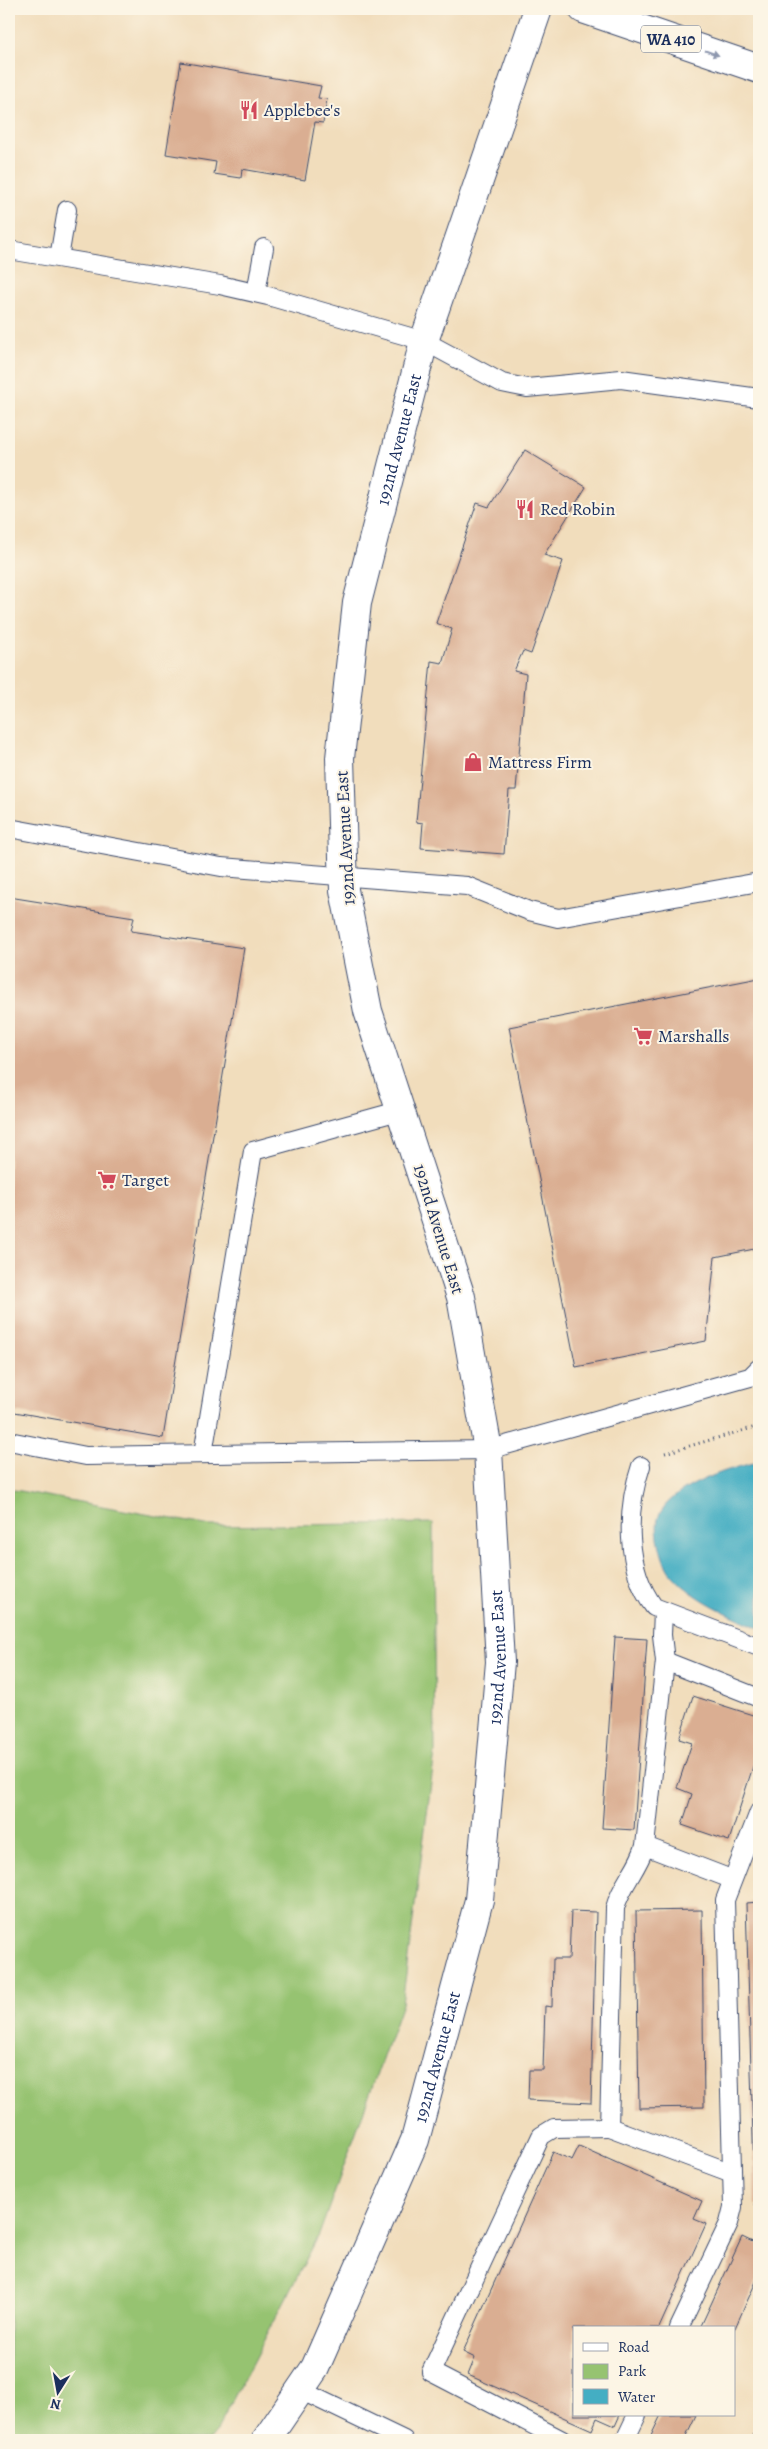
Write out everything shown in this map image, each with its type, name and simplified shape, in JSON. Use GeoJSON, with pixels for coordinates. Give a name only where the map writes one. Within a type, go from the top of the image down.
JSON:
{"type":"FeatureCollection","features":[{"type":"Feature","properties":{"kind":"main road","name":"192nd Avenue East"},"geometry":{"type":"LineString","coordinates":[[266,2440],[315,2368],[415,2140],[479,1900],[500,1662],[488,1450],[461,1297],[402,1110],[368,1011],[344,890],[340,758],[357,603],[424,341],[538,9]]}},
{"type":"Feature","properties":{"kind":"main road","name":"WA 410"},"geometry":{"type":"LineString","coordinates":[[583,9],[759,68]]}},
{"type":"Feature","properties":{"kind":"lane"},"geometry":{"type":"LineString","coordinates":[[59,258],[67,210]]}},
{"type":"Feature","properties":{"kind":"lane"},"geometry":{"type":"LineString","coordinates":[[256,293],[264,248]]}},
{"type":"Feature","properties":{"kind":"lane"},"geometry":{"type":"LineString","coordinates":[[9,250],[256,293],[424,341],[502,383],[527,388],[621,379],[759,398]]}},
{"type":"Feature","properties":{"kind":"lane"},"geometry":{"type":"LineString","coordinates":[[9,828],[221,867],[467,886],[528,910],[558,918],[759,882]]}},
{"type":"Feature","properties":{"kind":"lane"},"geometry":{"type":"LineString","coordinates":[[203,1454],[253,1151],[402,1110]]}},
{"type":"Feature","properties":{"kind":"lane"},"geometry":{"type":"LineString","coordinates":[[9,1442],[86,1456],[488,1450],[750,1377],[759,1368]]}},
{"type":"Feature","properties":{"kind":"lane"},"geometry":{"type":"LineString","coordinates":[[641,1466],[633,1490],[630,1528],[636,1565],[646,1597],[654,1607],[759,1647]]}},
{"type":"Feature","properties":{"kind":"lane"},"geometry":{"type":"LineString","coordinates":[[609,2127],[615,1908],[620,1891],[640,1862],[645,1846],[665,1661],[662,1635],[663,1610]]}},
{"type":"Feature","properties":{"kind":"lane"},"geometry":{"type":"LineString","coordinates":[[665,1661],[759,1698]]}},
{"type":"Feature","properties":{"kind":"lane"},"geometry":{"type":"LineString","coordinates":[[680,2326],[729,2223],[733,2207],[724,1900],[759,1812]]}},
{"type":"Feature","properties":{"kind":"lane"},"geometry":{"type":"LineString","coordinates":[[645,1846],[731,1880]]}},
{"type":"Feature","properties":{"kind":"lane"},"geometry":{"type":"LineString","coordinates":[[562,2440],[431,2372],[542,2136],[554,2128],[609,2127],[732,2173]]}},
{"type":"Feature","properties":{"kind":"lane"},"geometry":{"type":"LineString","coordinates":[[300,2390],[404,2440]]}},
{"type":"Feature","properties":{"kind":"lane"},"geometry":{"type":"LineString","coordinates":[[626,2440],[637,2416]]}},
{"type":"Feature","properties":{"kind":"path"},"geometry":{"type":"LineString","coordinates":[[641,1466],[652,1457],[759,1426]]}},
{"type":"Feature","properties":{"kind":"path"},"geometry":{"type":"LineString","coordinates":[[752,2440],[759,2424]]}},
{"type":"Feature","properties":{"kind":"green space"},"geometry":{"type":"Polygon","coordinates":[[[9,1489],[211,1526],[433,1523],[435,1753],[402,2004],[319,2235],[217,2430],[209,2440],[9,2440],[9,1489]]]}},
{"type":"Feature","properties":{"kind":"water"},"geometry":{"type":"Polygon","coordinates":[[[759,1462],[759,1628],[701,1599],[672,1575],[662,1555],[657,1526],[662,1510],[670,1501],[692,1485],[734,1468],[759,1462]]]}},
{"type":"Feature","properties":{"kind":"building","name":"Applebee's"},"geometry":{"type":"Polygon","coordinates":[[[181,62],[321,86],[318,98],[327,99],[323,123],[315,122],[305,180],[242,169],[241,178],[214,174],[216,162],[166,154],[181,62]]]}},
{"type":"Feature","properties":{"kind":"building"},"geometry":{"type":"Polygon","coordinates":[[[525,450],[586,487],[544,555],[563,561],[531,654],[523,651],[514,671],[526,674],[516,790],[509,790],[504,854],[421,848],[423,823],[416,822],[431,661],[442,663],[452,629],[436,623],[477,503],[489,507],[525,450]]]}},
{"type":"Feature","properties":{"kind":"building","name":"Target"},"geometry":{"type":"Polygon","coordinates":[[[9,897],[134,917],[131,931],[244,948],[163,1438],[9,1411],[9,897]]]}},
{"type":"Feature","properties":{"kind":"building"},"geometry":{"type":"Polygon","coordinates":[[[759,978],[759,1248],[715,1257],[706,1341],[576,1367],[509,1027],[759,978]]]}},
{"type":"Feature","properties":{"kind":"building"},"geometry":{"type":"Polygon","coordinates":[[[615,1637],[647,1639],[634,1830],[602,1828],[615,1637]]]}},
{"type":"Feature","properties":{"kind":"building"},"geometry":{"type":"Polygon","coordinates":[[[693,1696],[759,1717],[759,1748],[729,1841],[682,1825],[692,1794],[677,1788],[692,1743],[679,1739],[693,1696]]]}},
{"type":"Feature","properties":{"kind":"building"},"geometry":{"type":"Polygon","coordinates":[[[759,1902],[759,2205],[755,2205],[746,1903],[759,1902]]]}},
{"type":"Feature","properties":{"kind":"building"},"geometry":{"type":"Polygon","coordinates":[[[702,1910],[704,2107],[639,2108],[636,1911],[702,1910]]]}},
{"type":"Feature","properties":{"kind":"building"},"geometry":{"type":"Polygon","coordinates":[[[571,1911],[596,1912],[591,2103],[528,2100],[529,2070],[543,2070],[545,2006],[552,2007],[553,1959],[569,1959],[571,1911]]]}},
{"type":"Feature","properties":{"kind":"building"},"geometry":{"type":"Polygon","coordinates":[[[579,2146],[702,2201],[694,2219],[706,2224],[660,2326],[573,2326],[573,2416],[620,2416],[615,2426],[597,2418],[592,2430],[468,2375],[475,2358],[463,2352],[553,2152],[572,2160],[579,2146]]]}},
{"type":"Feature","properties":{"kind":"building"},"geometry":{"type":"Polygon","coordinates":[[[742,2237],[759,2245],[759,2275],[736,2326],[701,2326],[742,2237]]]}},
{"type":"Feature","properties":{"kind":"building"},"geometry":{"type":"Polygon","coordinates":[[[661,2416],[696,2416],[684,2440],[649,2440],[661,2416]]]}},
{"type":"Feature","properties":{"kind":"place","name":"Applebee's"},"geometry":{"type":"Point","coordinates":[249,110]}},
{"type":"Feature","properties":{"kind":"place","name":"Red Robin"},"geometry":{"type":"Point","coordinates":[525,509]}},
{"type":"Feature","properties":{"kind":"place","name":"Mattress Firm"},"geometry":{"type":"Point","coordinates":[473,762]}},
{"type":"Feature","properties":{"kind":"place","name":"Marshalls"},"geometry":{"type":"Point","coordinates":[643,1036]}},
{"type":"Feature","properties":{"kind":"place","name":"Target"},"geometry":{"type":"Point","coordinates":[107,1180]}}]}
